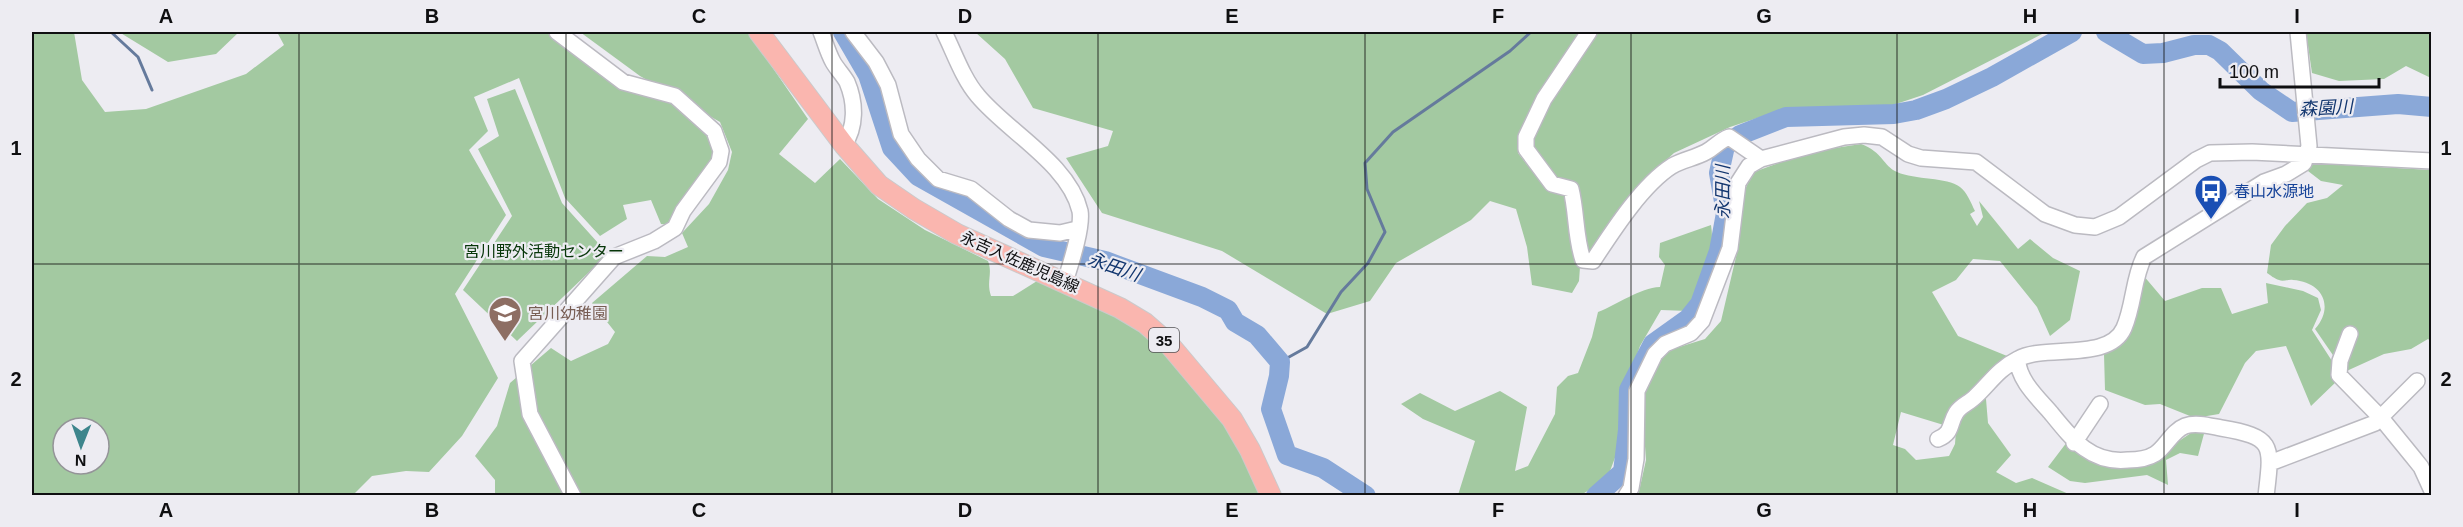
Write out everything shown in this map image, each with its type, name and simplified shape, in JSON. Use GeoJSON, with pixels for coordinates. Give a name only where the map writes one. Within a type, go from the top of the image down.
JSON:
{"type":"FeatureCollection","features":[{"type":"Feature","properties":{"kind":"main road","name":"永吉入佐鹿児島線"},"geometry":{"type":"LineString","coordinates":[[759,32],[844,145],[879,185],[914,209],[997,253],[1067,276],[1145,323],[1168,343],[1239,430],[1270,495]]}},
{"type":"Feature","properties":{"kind":"street"},"geometry":{"type":"LineString","coordinates":[[557,32],[623,82],[675,96],[703,118],[714,131],[720,151],[719,162],[683,211],[675,228],[654,241],[614,257],[522,361],[530,414],[573,495]]}},
{"type":"Feature","properties":{"kind":"street"},"geometry":{"type":"LineString","coordinates":[[821,32],[834,63],[847,83],[852,106],[854,122],[851,135],[844,145]]}},
{"type":"Feature","properties":{"kind":"street"},"geometry":{"type":"LineString","coordinates":[[854,32],[876,62],[888,85],[901,134],[918,159],[938,179],[971,189],[1009,219],[1029,230],[1077,233]]}},
{"type":"Feature","properties":{"kind":"street"},"geometry":{"type":"LineString","coordinates":[[944,32],[976,94],[1066,182],[1080,214],[1067,276]]}},
{"type":"Feature","properties":{"kind":"street"},"geometry":{"type":"LineString","coordinates":[[1589,32],[1544,99],[1526,137],[1526,148],[1552,184],[1571,189],[1575,204],[1577,243],[1582,260],[1593,261],[1656,179],[1673,165],[1708,151],[1718,141],[1729,137],[1761,159]]}},
{"type":"Feature","properties":{"kind":"street"},"geometry":{"type":"LineString","coordinates":[[1938,439],[1946,436],[1952,429],[1955,413],[1960,408],[1976,397],[1996,373],[2018,359],[2037,353],[2098,347],[2119,337],[2127,319],[2144,257],[2264,182],[2298,168],[2306,157],[2309,146],[2298,32]]}},
{"type":"Feature","properties":{"kind":"street"},"geometry":{"type":"LineString","coordinates":[[1626,495],[1631,488],[1636,459],[1636,391],[1655,354],[1665,344],[1691,333],[1702,321],[1730,248],[1738,183],[1749,166],[1761,159],[1844,137],[1864,135],[1881,137],[1908,154],[1921,158],[1976,162],[2045,214],[2075,225],[2095,227],[2120,217],[2204,155],[2241,152],[2306,157],[2432,160]]}},
{"type":"Feature","properties":{"kind":"street"},"geometry":{"type":"LineString","coordinates":[[2350,334],[2340,361],[2339,375],[2382,419],[2421,467],[2432,492]]}},
{"type":"Feature","properties":{"kind":"street"},"geometry":{"type":"LineString","coordinates":[[2018,359],[2019,369],[2025,379],[2074,443],[2094,456],[2109,460],[2138,460],[2156,453],[2186,426],[2207,425],[2257,436],[2268,450],[2270,463],[2266,495]]}},
{"type":"Feature","properties":{"kind":"street"},"geometry":{"type":"LineString","coordinates":[[2270,463],[2382,419],[2417,381]]}},
{"type":"Feature","properties":{"kind":"street"},"geometry":{"type":"LineString","coordinates":[[2074,443],[2100,404]]}},
{"type":"Feature","properties":{"kind":"green space"},"geometry":{"type":"Polygon","coordinates":[[[32,32],[74,32],[82,80],[105,112],[146,109],[246,74],[284,45],[277,32],[553,32],[581,55],[663,95],[698,123],[710,141],[716,162],[671,225],[661,224],[651,200],[623,205],[627,219],[600,236],[565,198],[519,78],[474,97],[488,131],[469,150],[506,215],[455,294],[498,378],[462,436],[429,472],[406,471],[372,476],[353,495],[32,495],[32,32]]]}},
{"type":"Feature","properties":{"kind":"green space"},"geometry":{"type":"Polygon","coordinates":[[[119,32],[239,32],[216,54],[168,62],[119,32]]]}},
{"type":"Feature","properties":{"kind":"green space"},"geometry":{"type":"Polygon","coordinates":[[[580,32],[748,32],[808,119],[779,154],[815,183],[840,159],[878,199],[925,230],[988,261],[991,296],[1013,296],[1037,281],[1098,307],[1133,326],[1169,358],[1208,403],[1241,452],[1262,495],[495,495],[495,480],[475,456],[497,426],[510,383],[551,348],[571,361],[608,344],[615,332],[592,303],[647,256],[665,257],[688,247],[682,233],[709,204],[728,170],[732,152],[720,122],[640,76],[580,32]]]}},
{"type":"Feature","properties":{"kind":"green space"},"geometry":{"type":"Polygon","coordinates":[[[975,32],[1580,32],[1551,74],[1534,104],[1518,153],[1547,190],[1567,195],[1573,249],[1580,267],[1579,281],[1572,293],[1532,285],[1527,247],[1516,209],[1490,201],[1471,220],[1396,263],[1370,301],[1327,314],[1222,251],[1102,213],[1066,158],[1108,146],[1113,131],[1033,108],[1005,59],[975,32]]]}},
{"type":"Feature","properties":{"kind":"green space"},"geometry":{"type":"Polygon","coordinates":[[[1596,32],[2046,32],[1923,95],[1890,106],[1788,108],[1730,127],[1674,153],[1635,189],[1591,252],[1584,246],[1583,219],[1579,205],[1569,191],[1538,160],[1534,152],[1533,141],[1545,109],[1596,32]]]}},
{"type":"Feature","properties":{"kind":"green space"},"geometry":{"type":"Polygon","coordinates":[[[2306,32],[2431,32],[2431,78],[2406,66],[2384,79],[2339,81],[2312,73],[2306,32]]]}},
{"type":"Feature","properties":{"kind":"green space","name":"宮川野外活動センター"},"geometry":{"type":"Polygon","coordinates":[[[515,89],[562,203],[608,254],[517,341],[463,290],[512,216],[478,149],[499,136],[487,99],[515,89]]]}},
{"type":"Feature","properties":{"kind":"green space"},"geometry":{"type":"Polygon","coordinates":[[[1861,144],[1874,151],[1897,172],[1947,182],[1960,187],[1975,211],[1970,214],[1977,226],[1983,217],[1979,201],[2018,249],[2030,239],[2053,258],[2080,271],[2070,320],[2050,336],[2037,307],[2000,261],[1973,259],[1956,280],[1932,292],[1958,336],[2012,358],[1947,426],[1901,412],[1893,445],[1905,449],[1916,460],[1949,456],[1955,444],[1957,416],[1980,395],[1986,399],[1988,423],[2011,455],[1996,472],[2016,483],[2032,478],[2071,495],[1638,496],[1646,460],[1642,405],[1647,384],[1663,355],[1676,348],[1705,339],[1721,321],[1739,244],[1743,193],[1754,172],[1809,152],[1861,144]]]}},
{"type":"Feature","properties":{"kind":"green space"},"geometry":{"type":"Polygon","coordinates":[[[2309,163],[2431,170],[2431,341],[2428,339],[2411,349],[2384,354],[2340,374],[2337,361],[2315,329],[2324,312],[2324,304],[2318,290],[2303,282],[2281,281],[2267,273],[2271,245],[2285,226],[2307,203],[2327,198],[2343,185],[2321,181],[2308,171],[2309,163]]]}},
{"type":"Feature","properties":{"kind":"green space"},"geometry":{"type":"Polygon","coordinates":[[[1711,225],[1709,258],[1689,311],[1661,310],[1640,346],[1623,395],[1619,447],[1607,479],[1581,495],[1458,495],[1475,441],[1423,419],[1401,404],[1420,393],[1455,411],[1500,391],[1527,407],[1515,471],[1528,466],[1555,414],[1557,387],[1568,376],[1578,373],[1592,337],[1598,312],[1637,293],[1660,287],[1665,265],[1659,257],[1660,243],[1711,225]]]}},
{"type":"Feature","properties":{"kind":"green space"},"geometry":{"type":"Polygon","coordinates":[[[2143,275],[2165,301],[2202,288],[2221,288],[2232,314],[2268,303],[2266,283],[2303,291],[2318,298],[2321,310],[2312,330],[2332,361],[2338,380],[2311,406],[2286,346],[2256,351],[2245,363],[2219,414],[2195,418],[2160,404],[2145,405],[2105,390],[2104,354],[2120,345],[2143,275]]]}},
{"type":"Feature","properties":{"kind":"green space"},"geometry":{"type":"Polygon","coordinates":[[[2205,430],[2198,456],[2180,453],[2166,460],[2168,485],[2147,475],[2085,483],[2070,481],[2048,467],[2067,442],[2085,458],[2107,466],[2173,445],[2194,431],[2205,430]]]}},
{"type":"Feature","properties":{"kind":"waterway"},"geometry":{"type":"LineString","coordinates":[[111,32],[138,57],[152,90]]}},
{"type":"Feature","properties":{"kind":"waterway","name":"永田川"},"geometry":{"type":"LineString","coordinates":[[843,32],[868,75],[892,148],[918,176],[1044,247],[1105,261],[1202,297],[1228,310],[1235,322],[1257,335],[1280,362],[1271,409],[1287,455],[1323,468],[1366,496]]}},
{"type":"Feature","properties":{"kind":"waterway"},"geometry":{"type":"LineString","coordinates":[[1280,362],[1307,347],[1341,292],[1368,263],[1385,232],[1367,189],[1365,163],[1393,132],[1510,51],[1531,32]]}},
{"type":"Feature","properties":{"kind":"waterway","name":"永田川"},"geometry":{"type":"LineString","coordinates":[[1596,496],[1623,472],[1628,430],[1629,390],[1653,344],[1688,319],[1700,304],[1719,251],[1726,213],[1719,173],[1725,146],[1740,135],[1786,117],[1894,114],[1916,110],[1946,99],[1992,77],[2072,32]]}},
{"type":"Feature","properties":{"kind":"waterway","name":"森園川"},"geometry":{"type":"LineString","coordinates":[[2106,32],[2143,54],[2163,53],[2194,45],[2209,45],[2220,51],[2261,91],[2292,112],[2398,104],[2432,107]]}},
{"type":"Feature","properties":{"kind":"place","name":"春山水源地"},"geometry":{"type":"Point","coordinates":[2211,220]}},
{"type":"Feature","properties":{"kind":"place","name":"宮川幼稚園"},"geometry":{"type":"Point","coordinates":[505,342]}}]}
